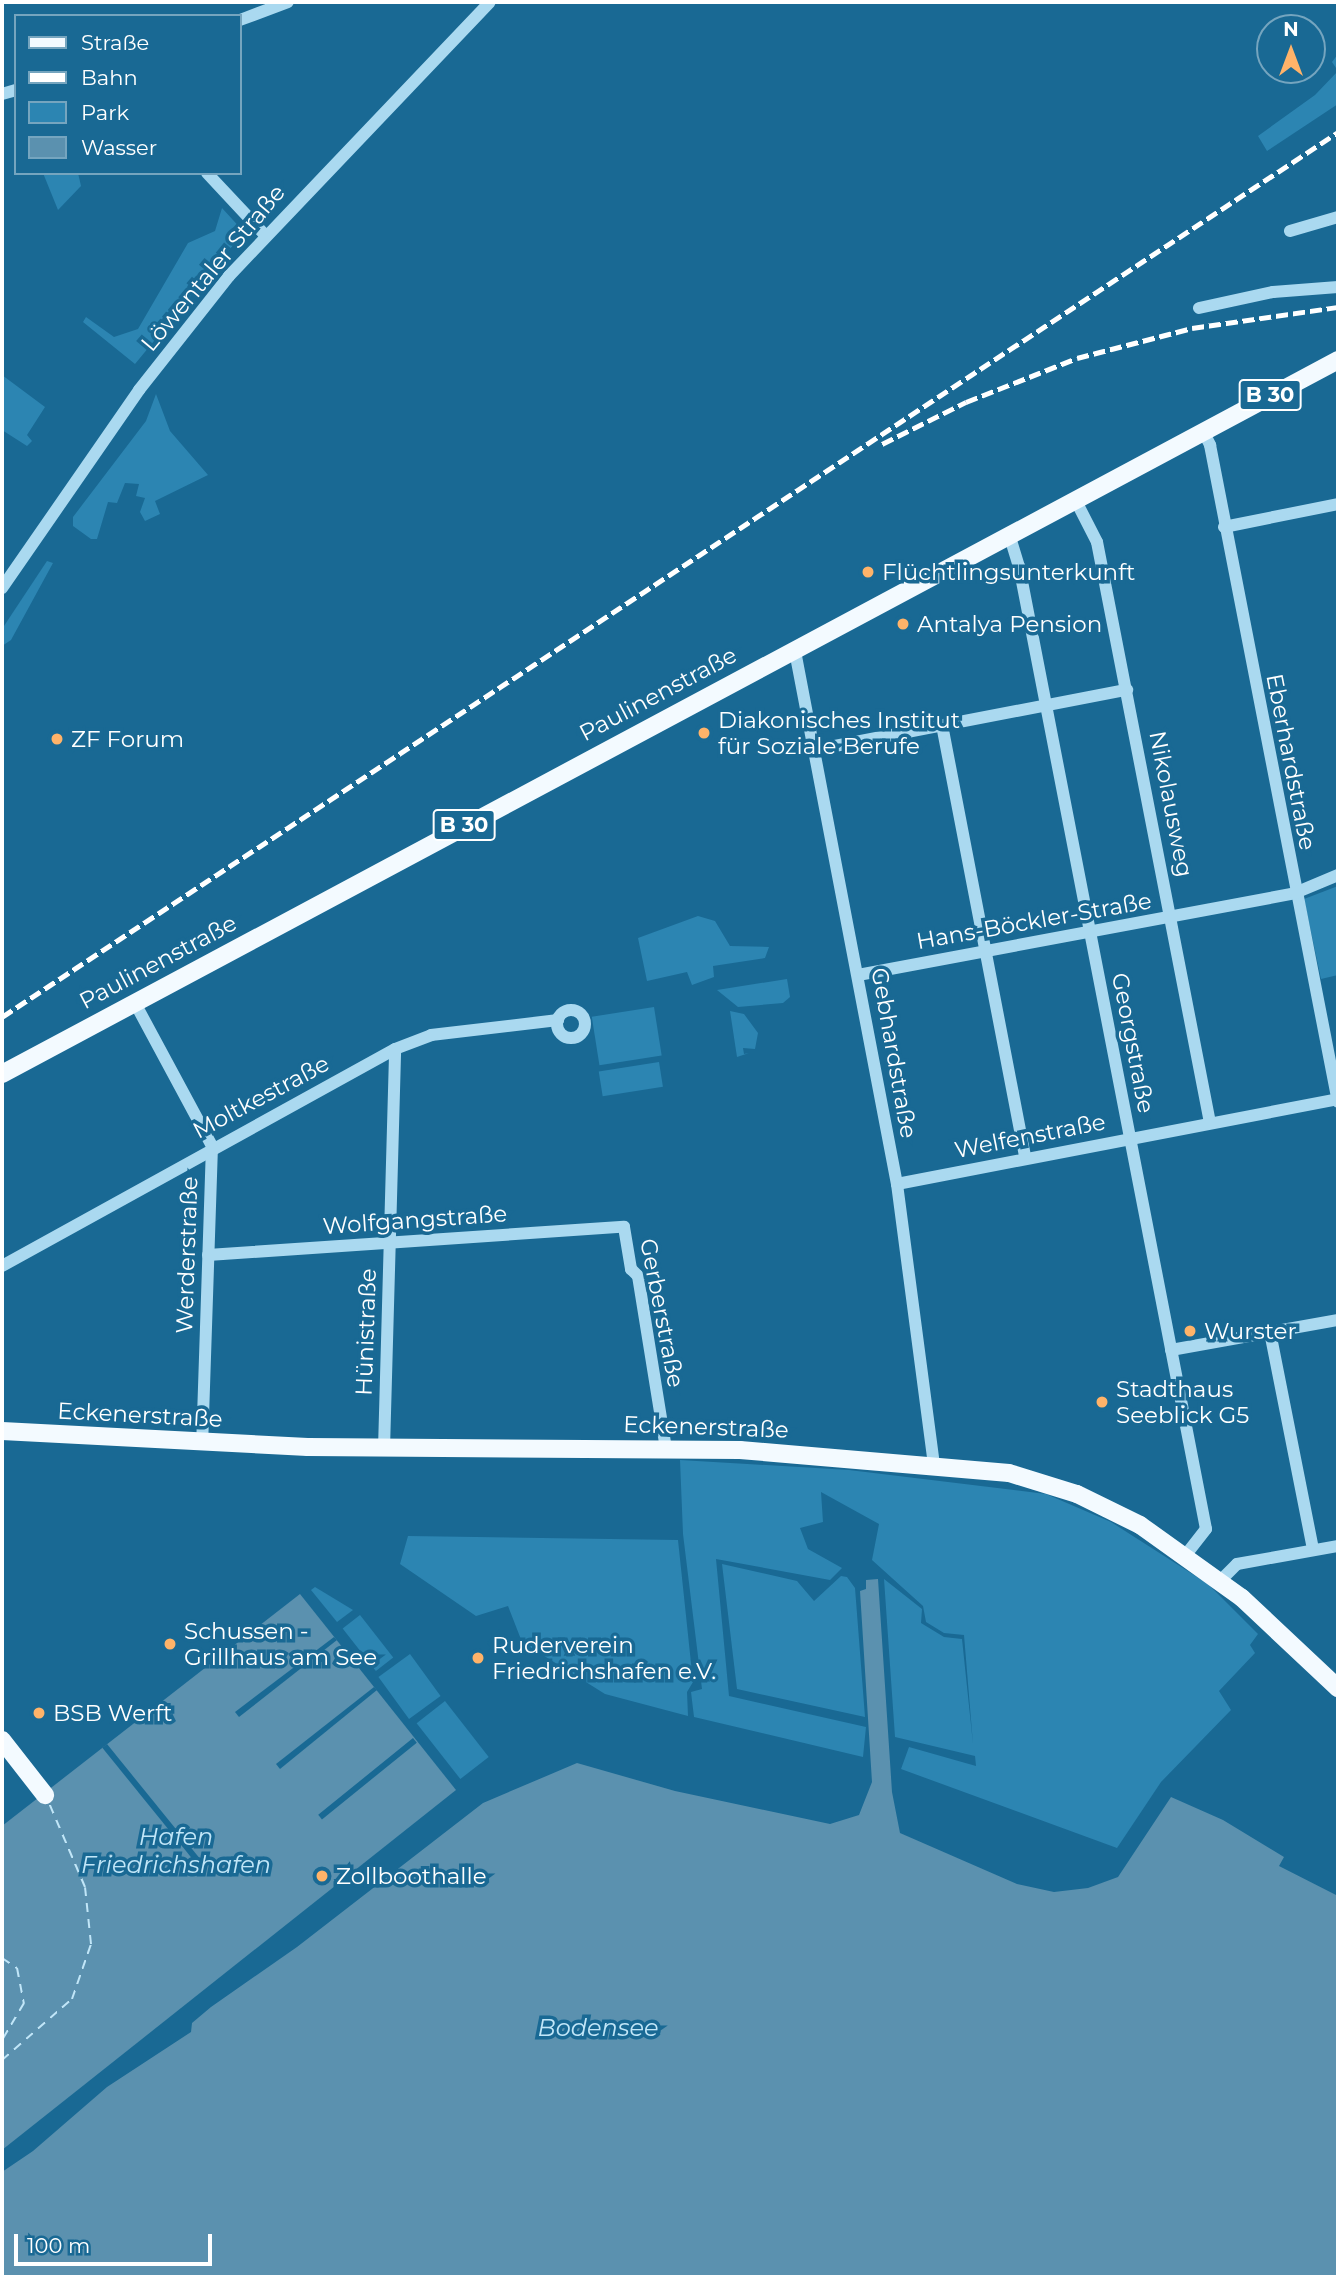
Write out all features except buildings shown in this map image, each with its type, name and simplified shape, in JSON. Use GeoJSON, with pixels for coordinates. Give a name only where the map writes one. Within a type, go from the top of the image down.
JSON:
{"type":"FeatureCollection","features":[{"type":"Feature","properties":{"kind":"main road","name":"Paulinenstraße"},"geometry":{"type":"LineString","coordinates":[[2,1074],[1338,360]]}},
{"type":"Feature","properties":{"kind":"main road","name":"Eckenerstraße"},"geometry":{"type":"LineString","coordinates":[[2,1431],[202,1443],[384,1449],[666,1448],[1009,1473],[1104,1504],[1186,1555],[1220,1581],[1338,1688]]}},
{"type":"Feature","properties":{"kind":"main road"},"geometry":{"type":"LineString","coordinates":[[2,1740],[45,1795]]}},
{"type":"Feature","properties":{"kind":"street"},"geometry":{"type":"LineString","coordinates":[[242,19],[288,2]]}},
{"type":"Feature","properties":{"kind":"street","name":"Löwentaler Straße"},"geometry":{"type":"LineString","coordinates":[[2,588],[139,390],[265,235],[490,2]]}},
{"type":"Feature","properties":{"kind":"street"},"geometry":{"type":"LineString","coordinates":[[209,175],[265,235]]}},
{"type":"Feature","properties":{"kind":"street"},"geometry":{"type":"LineString","coordinates":[[1290,231],[1338,217]]}},
{"type":"Feature","properties":{"kind":"street"},"geometry":{"type":"LineString","coordinates":[[1199,308],[1273,292],[1338,287]]}},
{"type":"Feature","properties":{"kind":"street","name":"Eberhardstraße"},"geometry":{"type":"LineString","coordinates":[[1203,431],[1210,445],[1295,893],[1338,1100]]}},
{"type":"Feature","properties":{"kind":"street","name":"Nikolausweg"},"geometry":{"type":"LineString","coordinates":[[1074,499],[1097,542],[1210,1123]]}},
{"type":"Feature","properties":{"kind":"street"},"geometry":{"type":"LineString","coordinates":[[1224,527],[1338,504]]}},
{"type":"Feature","properties":{"kind":"street","name":"Georgstraße"},"geometry":{"type":"LineString","coordinates":[[1009,534],[1046,706],[1206,1530],[1186,1555]]}},
{"type":"Feature","properties":{"kind":"street","name":"Gebhardstraße"},"geometry":{"type":"LineString","coordinates":[[795,651],[897,1184],[934,1466]]}},
{"type":"Feature","properties":{"kind":"street"},"geometry":{"type":"LineString","coordinates":[[814,750],[1127,690]]}},
{"type":"Feature","properties":{"kind":"street"},"geometry":{"type":"LineString","coordinates":[[942,725],[1025,1158]]}},
{"type":"Feature","properties":{"kind":"street","name":"Hans-Böckler-Straße"},"geometry":{"type":"LineString","coordinates":[[858,975],[1295,893],[1338,875]]}},
{"type":"Feature","properties":{"kind":"street","name":"Werderstraße"},"geometry":{"type":"LineString","coordinates":[[135,1003],[212,1146],[202,1443]]}},
{"type":"Feature","properties":{"kind":"street","name":"Moltkestraße"},"geometry":{"type":"LineString","coordinates":[[2,1266],[212,1146],[395,1049],[431,1035],[558,1020]]}},
{"type":"Feature","properties":{"kind":"street","name":"Hünistraße"},"geometry":{"type":"LineString","coordinates":[[384,1449],[395,1049]]}},
{"type":"Feature","properties":{"kind":"street","name":"Welfenstraße"},"geometry":{"type":"LineString","coordinates":[[897,1184],[1338,1100]]}},
{"type":"Feature","properties":{"kind":"street","name":"Wolfgangstraße"},"geometry":{"type":"LineString","coordinates":[[208,1255],[624,1227]]}},
{"type":"Feature","properties":{"kind":"street","name":"Gerberstraße"},"geometry":{"type":"LineString","coordinates":[[624,1227],[631,1269],[638,1276],[666,1448]]}},
{"type":"Feature","properties":{"kind":"street"},"geometry":{"type":"LineString","coordinates":[[1171,1350],[1338,1320]]}},
{"type":"Feature","properties":{"kind":"street"},"geometry":{"type":"LineString","coordinates":[[1270,1332],[1313,1550]]}},
{"type":"Feature","properties":{"kind":"street"},"geometry":{"type":"LineString","coordinates":[[1220,1581],[1237,1564],[1338,1546]]}},
{"type":"Feature","properties":{"kind":"green space"},"geometry":{"type":"Polygon","coordinates":[[[1338,54],[1338,71],[1332,62],[1338,54]]]}},
{"type":"Feature","properties":{"kind":"green space"},"geometry":{"type":"Polygon","coordinates":[[[1338,71],[1338,104],[1267,151],[1258,136],[1315,95],[1338,71]]]}},
{"type":"Feature","properties":{"kind":"green space"},"geometry":{"type":"Polygon","coordinates":[[[44,175],[78,175],[81,186],[58,210],[44,175]]]}},
{"type":"Feature","properties":{"kind":"green space"},"geometry":{"type":"Polygon","coordinates":[[[222,208],[244,232],[135,364],[83,322],[86,317],[114,337],[138,329],[188,243],[215,231],[222,208]]]}},
{"type":"Feature","properties":{"kind":"green space"},"geometry":{"type":"Polygon","coordinates":[[[2,375],[45,407],[27,435],[32,441],[27,446],[2,430],[2,375]]]}},
{"type":"Feature","properties":{"kind":"green space"},"geometry":{"type":"Polygon","coordinates":[[[156,394],[170,431],[208,475],[155,501],[160,514],[145,521],[140,512],[145,498],[136,496],[139,484],[125,483],[117,503],[108,502],[97,539],[91,539],[73,526],[73,517],[146,421],[156,394]]]}},
{"type":"Feature","properties":{"kind":"green space"},"geometry":{"type":"Polygon","coordinates":[[[47,561],[53,563],[11,640],[2,646],[2,629],[47,561]]]}},
{"type":"Feature","properties":{"kind":"green space"},"geometry":{"type":"Polygon","coordinates":[[[1338,886],[1338,975],[1321,979],[1304,899],[1338,886]]]}},
{"type":"Feature","properties":{"kind":"green space"},"geometry":{"type":"Polygon","coordinates":[[[698,916],[715,921],[730,946],[769,947],[765,958],[713,966],[714,977],[692,985],[687,972],[647,981],[638,938],[698,916]]]}},
{"type":"Feature","properties":{"kind":"green space"},"geometry":{"type":"Polygon","coordinates":[[[787,979],[790,997],[783,1003],[738,1007],[717,990],[787,979]]]}},
{"type":"Feature","properties":{"kind":"green space"},"geometry":{"type":"Polygon","coordinates":[[[654,1007],[662,1055],[599,1065],[592,1017],[654,1007]]]}},
{"type":"Feature","properties":{"kind":"green space"},"geometry":{"type":"Polygon","coordinates":[[[730,1011],[744,1014],[758,1033],[755,1049],[743,1048],[744,1054],[749,1053],[737,1057],[730,1011]]]}},
{"type":"Feature","properties":{"kind":"green space"},"geometry":{"type":"Polygon","coordinates":[[[659,1062],[663,1087],[603,1096],[599,1072],[659,1062]]]}},
{"type":"Feature","properties":{"kind":"green space"},"geometry":{"type":"Polygon","coordinates":[[[680,1460],[849,1470],[1046,1494],[1111,1522],[1208,1584],[1258,1634],[1250,1645],[1255,1653],[1219,1691],[1231,1710],[1161,1782],[1117,1848],[901,1769],[909,1747],[976,1766],[975,1756],[895,1737],[884,1579],[922,1609],[921,1623],[944,1637],[962,1639],[973,1744],[964,1635],[944,1633],[926,1622],[923,1606],[872,1560],[879,1524],[821,1492],[823,1522],[800,1528],[808,1549],[842,1568],[830,1580],[716,1559],[729,1696],[866,1727],[863,1757],[694,1717],[691,1692],[702,1689],[683,1534],[680,1460]]]}},
{"type":"Feature","properties":{"kind":"green space"},"geometry":{"type":"Polygon","coordinates":[[[408,1536],[678,1540],[693,1682],[687,1692],[688,1716],[605,1694],[522,1642],[508,1606],[476,1616],[400,1564],[408,1536]]]}},
{"type":"Feature","properties":{"kind":"green space"},"geometry":{"type":"Polygon","coordinates":[[[722,1564],[797,1581],[814,1601],[841,1576],[847,1577],[855,1588],[865,1717],[737,1689],[722,1564]]]}},
{"type":"Feature","properties":{"kind":"green space"},"geometry":{"type":"Polygon","coordinates":[[[315,1587],[353,1610],[337,1622],[311,1590],[315,1587]]]}},
{"type":"Feature","properties":{"kind":"green space"},"geometry":{"type":"Polygon","coordinates":[[[360,1615],[393,1658],[376,1671],[343,1629],[360,1615]]]}},
{"type":"Feature","properties":{"kind":"green space"},"geometry":{"type":"Polygon","coordinates":[[[410,1654],[441,1696],[409,1719],[378,1677],[410,1654]]]}},
{"type":"Feature","properties":{"kind":"green space"},"geometry":{"type":"Polygon","coordinates":[[[445,1701],[489,1757],[460,1779],[417,1723],[445,1701]]]}},
{"type":"Feature","properties":{"kind":"water","name":"Bodensee"},"geometry":{"type":"Polygon","coordinates":[[[878,1579],[892,1792],[900,1833],[1017,1884],[1054,1892],[1088,1888],[1118,1877],[1171,1797],[1223,1820],[1284,1857],[1279,1866],[1338,1896],[1338,2277],[2,2277],[2,2172],[33,2151],[107,2087],[191,2032],[192,2023],[211,2007],[297,1947],[483,1803],[577,1763],[675,1791],[830,1824],[859,1815],[872,1782],[860,1591],[866,1589],[866,1580],[878,1579]]]}},
{"type":"Feature","properties":{"kind":"water","name":"Hafen Friedrichshafen"},"geometry":{"type":"Polygon","coordinates":[[[300,1594],[456,1790],[2,2150],[2,1826],[300,1594]]]}},
{"type":"Feature","properties":{"kind":"pier"},"geometry":{"type":"Polygon","coordinates":[[[334,1637],[337,1640],[239,1717],[235,1712],[334,1637]]]}},
{"type":"Feature","properties":{"kind":"pier"},"geometry":{"type":"Polygon","coordinates":[[[374,1687],[377,1690],[280,1769],[276,1764],[374,1687]]]}},
{"type":"Feature","properties":{"kind":"pier"},"geometry":{"type":"Polygon","coordinates":[[[413,1738],[417,1743],[322,1819],[318,1815],[413,1738]]]}},
{"type":"Feature","properties":{"kind":"pier"},"geometry":{"type":"Polygon","coordinates":[[[107,1744],[207,1868],[202,1871],[102,1748],[107,1744]]]}},
{"type":"Feature","properties":{"kind":"ferry route"},"geometry":{"type":"LineString","coordinates":[[2,2060],[72,1999],[91,1944],[85,1887],[49,1803]]}},
{"type":"Feature","properties":{"kind":"ferry route"},"geometry":{"type":"LineString","coordinates":[[2,1958],[17,1968],[24,2003],[2,2040]]}},
{"type":"Feature","properties":{"kind":"railway"},"geometry":{"type":"LineString","coordinates":[[2,1017],[1338,132]]}},
{"type":"Feature","properties":{"kind":"railway"},"geometry":{"type":"LineString","coordinates":[[882,444],[966,402],[1077,358],[1192,328],[1338,307]]}},
{"type":"Feature","properties":{"kind":"place","name":"Flüchtlingsunterkunft"},"geometry":{"type":"Point","coordinates":[868,572]}},
{"type":"Feature","properties":{"kind":"place","name":"Antalya Pension"},"geometry":{"type":"Point","coordinates":[903,624]}},
{"type":"Feature","properties":{"kind":"place","name":"Diakonisches Institut für Soziale Berufe"},"geometry":{"type":"Point","coordinates":[704,733]}},
{"type":"Feature","properties":{"kind":"place","name":"ZF Forum"},"geometry":{"type":"Point","coordinates":[57,739]}},
{"type":"Feature","properties":{"kind":"place","name":"Wurster"},"geometry":{"type":"Point","coordinates":[1190,1331]}},
{"type":"Feature","properties":{"kind":"place","name":"Stadthaus Seeblick G5"},"geometry":{"type":"Point","coordinates":[1102,1402]}},
{"type":"Feature","properties":{"kind":"place","name":"Schussen - Grillhaus am See"},"geometry":{"type":"Point","coordinates":[170,1644]}},
{"type":"Feature","properties":{"kind":"place","name":"Ruderverein Friedrichshafen e.V."},"geometry":{"type":"Point","coordinates":[478,1658]}},
{"type":"Feature","properties":{"kind":"place","name":"BSB Werft"},"geometry":{"type":"Point","coordinates":[39,1713]}},
{"type":"Feature","properties":{"kind":"place","name":"Zollboothalle"},"geometry":{"type":"Point","coordinates":[322,1876]}}]}
